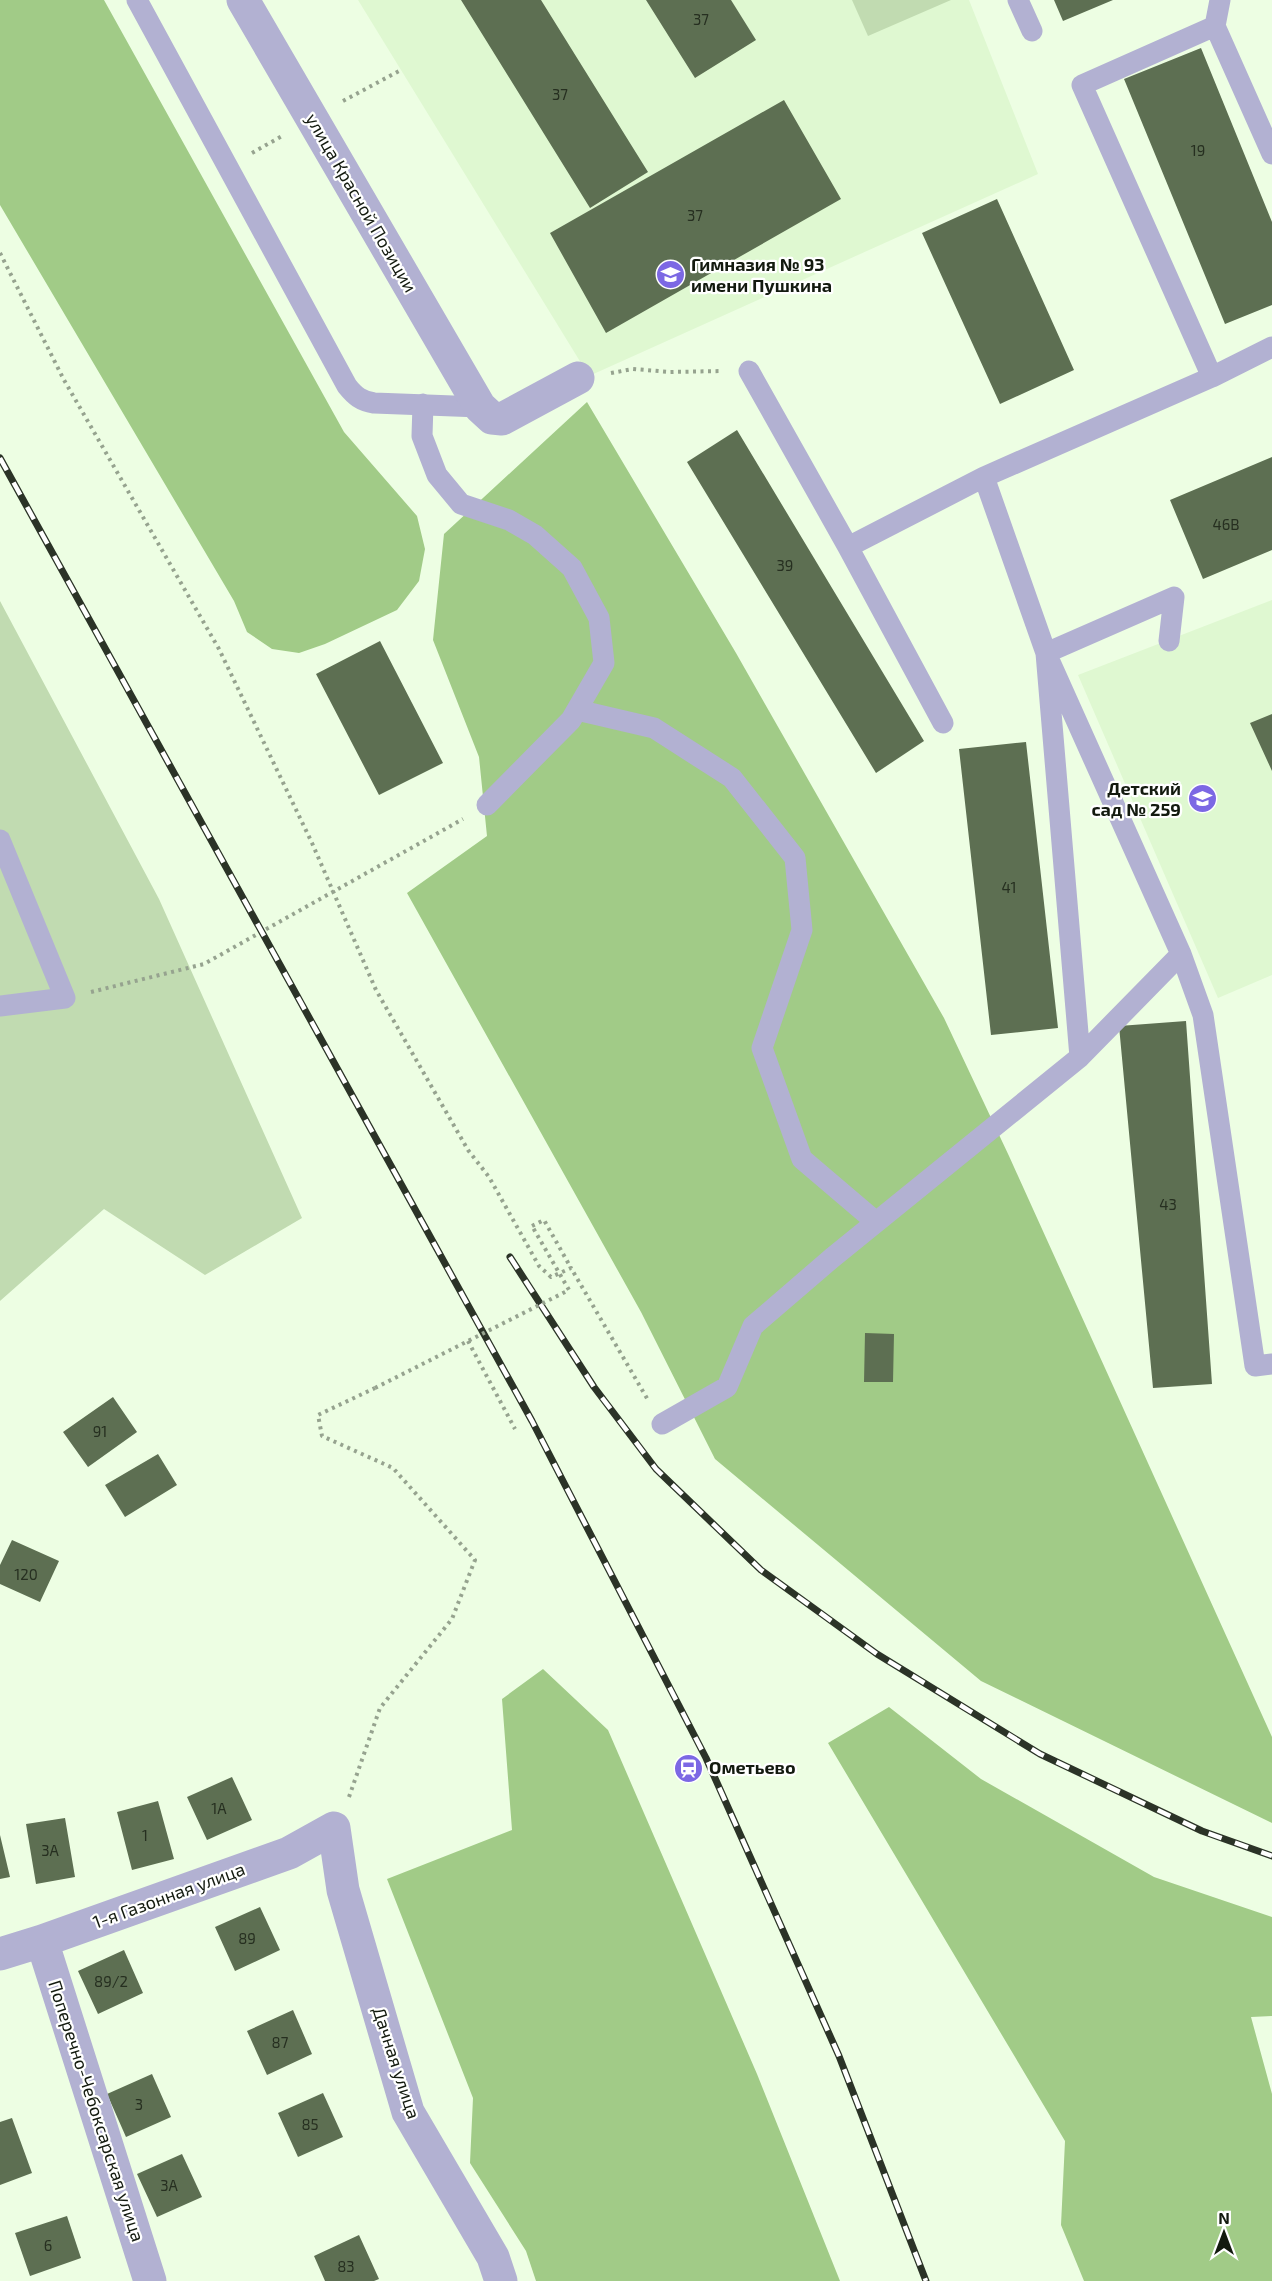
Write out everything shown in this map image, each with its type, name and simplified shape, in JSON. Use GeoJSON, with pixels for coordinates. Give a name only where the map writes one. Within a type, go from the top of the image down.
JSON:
{"type":"FeatureCollection","features":[{"type":"Feature","properties":{"kind":"street","name":"улица Красной Позиции"},"geometry":{"type":"LineString","coordinates":[[243,0],[480,407]]}},
{"type":"Feature","properties":{"kind":"street"},"geometry":{"type":"LineString","coordinates":[[480,407],[492,418],[502,419],[578,378]]}},
{"type":"Feature","properties":{"kind":"street","name":"1-я Газонная улица"},"geometry":{"type":"LineString","coordinates":[[0,1954],[289,1853],[334,1828]]}},
{"type":"Feature","properties":{"kind":"street","name":"Дачная улица"},"geometry":{"type":"LineString","coordinates":[[334,1828],[343,1890],[408,2112],[493,2257],[501,2281]]}},
{"type":"Feature","properties":{"kind":"street","name":"Поперечно-Чебоксарская улица"},"geometry":{"type":"LineString","coordinates":[[42,1941],[150,2281]]}},
{"type":"Feature","properties":{"kind":"lane"},"geometry":{"type":"LineString","coordinates":[[137,0],[347,386],[354,395],[363,401],[374,403],[480,407]]}},
{"type":"Feature","properties":{"kind":"lane"},"geometry":{"type":"LineString","coordinates":[[1017,0],[1032,31]]}},
{"type":"Feature","properties":{"kind":"lane"},"geometry":{"type":"LineString","coordinates":[[1220,0],[1215,26],[1272,154]]}},
{"type":"Feature","properties":{"kind":"lane"},"geometry":{"type":"LineString","coordinates":[[1212,377],[1082,85],[1215,26]]}},
{"type":"Feature","properties":{"kind":"lane"},"geometry":{"type":"LineString","coordinates":[[848,547],[984,477],[1212,377],[1272,347]]}},
{"type":"Feature","properties":{"kind":"lane"},"geometry":{"type":"LineString","coordinates":[[749,371],[943,723]]}},
{"type":"Feature","properties":{"kind":"lane"},"geometry":{"type":"LineString","coordinates":[[423,404],[422,436],[437,475],[461,504],[509,520],[535,536],[572,568],[599,618],[604,663],[577,710],[571,720],[487,805]]}},
{"type":"Feature","properties":{"kind":"lane"},"geometry":{"type":"LineString","coordinates":[[984,477],[1046,653],[1181,954],[1203,1015],[1255,1366],[1272,1364]]}},
{"type":"Feature","properties":{"kind":"lane"},"geometry":{"type":"LineString","coordinates":[[1046,653],[1174,597],[1169,641]]}},
{"type":"Feature","properties":{"kind":"lane"},"geometry":{"type":"LineString","coordinates":[[1046,653],[1080,1057]]}},
{"type":"Feature","properties":{"kind":"lane"},"geometry":{"type":"LineString","coordinates":[[577,710],[654,728],[732,777],[795,858],[802,930],[762,1048],[802,1159],[876,1222]]}},
{"type":"Feature","properties":{"kind":"lane"},"geometry":{"type":"LineString","coordinates":[[0,840],[65,998],[0,1006]]}},
{"type":"Feature","properties":{"kind":"lane"},"geometry":{"type":"LineString","coordinates":[[662,1424],[727,1387],[753,1326],[876,1222],[1080,1057],[1181,954]]}},
{"type":"Feature","properties":{"kind":"path"},"geometry":{"type":"LineString","coordinates":[[0,253],[64,380],[219,649],[312,843],[376,990],[468,1150],[489,1177],[539,1266],[551,1277],[571,1268]]}},
{"type":"Feature","properties":{"kind":"path"},"geometry":{"type":"LineString","coordinates":[[578,378],[633,369],[670,372],[749,371]]}},
{"type":"Feature","properties":{"kind":"path"},"geometry":{"type":"LineString","coordinates":[[65,998],[204,964],[487,805]]}},
{"type":"Feature","properties":{"kind":"path"},"geometry":{"type":"LineString","coordinates":[[334,1828],[352,1790],[380,1708],[452,1618],[475,1560],[393,1468],[322,1436],[318,1415],[569,1290],[532,1226],[544,1220],[662,1424]]}},
{"type":"Feature","properties":{"kind":"path"},"geometry":{"type":"LineString","coordinates":[[468,1341],[515,1429]]}},
{"type":"Feature","properties":{"kind":"shaded area","name":"Гимназия № 93 имени Пушкина"},"geometry":{"type":"Polygon","coordinates":[[[358,0],[969,0],[1038,174],[589,376],[358,0]]]}},
{"type":"Feature","properties":{"kind":"shaded area"},"geometry":{"type":"Polygon","coordinates":[[[852,0],[951,0],[868,36],[852,0]]]}},
{"type":"Feature","properties":{"kind":"shaded area","name":"Детский сад № 259"},"geometry":{"type":"Polygon","coordinates":[[[1272,600],[1272,975],[1218,998],[1078,675],[1272,600]]]}},
{"type":"Feature","properties":{"kind":"shaded area"},"geometry":{"type":"Polygon","coordinates":[[[0,601],[159,899],[302,1218],[205,1275],[104,1209],[0,1301],[0,601]]]}},
{"type":"Feature","properties":{"kind":"green space"},"geometry":{"type":"Polygon","coordinates":[[[0,0],[104,0],[344,432],[417,516],[425,549],[419,581],[397,610],[325,644],[299,653],[272,649],[247,632],[234,601],[0,205],[0,0]]]}},
{"type":"Feature","properties":{"kind":"green space"},"geometry":{"type":"Polygon","coordinates":[[[587,402],[736,653],[944,1018],[1009,1156],[1272,1737],[1272,1823],[981,1681],[715,1459],[641,1312],[407,893],[487,836],[479,757],[433,640],[444,534],[587,402]]]}},
{"type":"Feature","properties":{"kind":"green space"},"geometry":{"type":"Polygon","coordinates":[[[543,1669],[608,1730],[757,2074],[840,2281],[536,2281],[526,2251],[470,2163],[473,2098],[387,1879],[512,1830],[502,1699],[543,1669]]]}},
{"type":"Feature","properties":{"kind":"green space"},"geometry":{"type":"Polygon","coordinates":[[[889,1707],[981,1779],[1154,1877],[1272,1917],[1272,2016],[1251,2017],[1272,2094],[1272,2281],[1084,2281],[1061,2225],[1065,2141],[828,1743],[889,1707]]]}},
{"type":"Feature","properties":{"kind":"building"},"geometry":{"type":"Polygon","coordinates":[[[461,0],[541,0],[648,172],[590,208],[461,0]]]}},
{"type":"Feature","properties":{"kind":"building"},"geometry":{"type":"Polygon","coordinates":[[[646,0],[731,0],[756,40],[695,78],[646,0]]]}},
{"type":"Feature","properties":{"kind":"building"},"geometry":{"type":"Polygon","coordinates":[[[1054,0],[1113,0],[1063,21],[1054,0]]]}},
{"type":"Feature","properties":{"kind":"building"},"geometry":{"type":"Polygon","coordinates":[[[1201,48],[1272,222],[1272,305],[1225,324],[1124,79],[1201,48]]]}},
{"type":"Feature","properties":{"kind":"building"},"geometry":{"type":"Polygon","coordinates":[[[784,100],[841,199],[606,333],[550,233],[784,100]]]}},
{"type":"Feature","properties":{"kind":"building"},"geometry":{"type":"Polygon","coordinates":[[[997,199],[1074,370],[1000,404],[922,233],[997,199]]]}},
{"type":"Feature","properties":{"kind":"building"},"geometry":{"type":"Polygon","coordinates":[[[737,430],[924,741],[876,773],[687,462],[737,430]]]}},
{"type":"Feature","properties":{"kind":"building"},"geometry":{"type":"Polygon","coordinates":[[[1272,457],[1272,550],[1203,579],[1170,500],[1272,457]]]}},
{"type":"Feature","properties":{"kind":"building"},"geometry":{"type":"Polygon","coordinates":[[[380,641],[443,763],[379,795],[316,674],[380,641]]]}},
{"type":"Feature","properties":{"kind":"building"},"geometry":{"type":"Polygon","coordinates":[[[1272,714],[1272,771],[1250,723],[1272,714]]]}},
{"type":"Feature","properties":{"kind":"building"},"geometry":{"type":"Polygon","coordinates":[[[1026,742],[1058,1028],[991,1035],[959,749],[1026,742]]]}},
{"type":"Feature","properties":{"kind":"building"},"geometry":{"type":"Polygon","coordinates":[[[1186,1021],[1212,1384],[1153,1388],[1119,1026],[1186,1021]]]}},
{"type":"Feature","properties":{"kind":"building"},"geometry":{"type":"Polygon","coordinates":[[[865,1333],[894,1334],[893,1382],[864,1382],[865,1333]]]}},
{"type":"Feature","properties":{"kind":"building"},"geometry":{"type":"Polygon","coordinates":[[[113,1397],[137,1432],[88,1467],[63,1432],[113,1397]]]}},
{"type":"Feature","properties":{"kind":"building"},"geometry":{"type":"Polygon","coordinates":[[[158,1454],[177,1485],[125,1517],[105,1485],[158,1454]]]}},
{"type":"Feature","properties":{"kind":"building"},"geometry":{"type":"Polygon","coordinates":[[[12,1540],[59,1561],[40,1602],[0,1584],[0,1565],[12,1540]]]}},
{"type":"Feature","properties":{"kind":"building"},"geometry":{"type":"Polygon","coordinates":[[[232,1777],[252,1820],[207,1840],[187,1797],[232,1777]]]}},
{"type":"Feature","properties":{"kind":"building"},"geometry":{"type":"Polygon","coordinates":[[[158,1801],[174,1859],[132,1870],[117,1812],[158,1801]]]}},
{"type":"Feature","properties":{"kind":"building"},"geometry":{"type":"Polygon","coordinates":[[[65,1818],[75,1877],[36,1884],[26,1824],[65,1818]]]}},
{"type":"Feature","properties":{"kind":"building"},"geometry":{"type":"Polygon","coordinates":[[[0,1835],[10,1877],[0,1879],[0,1835]]]}},
{"type":"Feature","properties":{"kind":"building"},"geometry":{"type":"Polygon","coordinates":[[[260,1907],[280,1950],[235,1971],[215,1927],[260,1907]]]}},
{"type":"Feature","properties":{"kind":"building"},"geometry":{"type":"Polygon","coordinates":[[[124,1950],[143,1993],[98,2014],[78,1971],[124,1950]]]}},
{"type":"Feature","properties":{"kind":"building"},"geometry":{"type":"Polygon","coordinates":[[[293,2010],[312,2054],[267,2075],[247,2031],[293,2010]]]}},
{"type":"Feature","properties":{"kind":"building"},"geometry":{"type":"Polygon","coordinates":[[[152,2074],[171,2117],[126,2137],[107,2094],[152,2074]]]}},
{"type":"Feature","properties":{"kind":"building"},"geometry":{"type":"Polygon","coordinates":[[[323,2093],[343,2137],[298,2157],[278,2113],[323,2093]]]}},
{"type":"Feature","properties":{"kind":"building"},"geometry":{"type":"Polygon","coordinates":[[[12,2118],[32,2173],[0,2185],[0,2122],[12,2118]]]}},
{"type":"Feature","properties":{"kind":"building"},"geometry":{"type":"Polygon","coordinates":[[[182,2154],[202,2197],[157,2217],[137,2174],[182,2154]]]}},
{"type":"Feature","properties":{"kind":"building"},"geometry":{"type":"Polygon","coordinates":[[[67,2216],[81,2258],[30,2276],[15,2233],[67,2216]]]}},
{"type":"Feature","properties":{"kind":"building"},"geometry":{"type":"Polygon","coordinates":[[[359,2235],[379,2279],[374,2281],[325,2281],[314,2256],[359,2235]]]}},
{"type":"Feature","properties":{"kind":"railway"},"geometry":{"type":"LineString","coordinates":[[0,458],[532,1421],[706,1758],[839,2056],[926,2281]]}},
{"type":"Feature","properties":{"kind":"railway"},"geometry":{"type":"LineString","coordinates":[[510,1257],[594,1387],[656,1469],[761,1570],[877,1654],[1040,1754],[1202,1831],[1272,1856]]}},
{"type":"Feature","properties":{"kind":"place","name":"Гимназия № 93 имени Пушкина"},"geometry":{"type":"Point","coordinates":[670,275]}},
{"type":"Feature","properties":{"kind":"place","name":"Детский сад № 259"},"geometry":{"type":"Point","coordinates":[1202,799]}},
{"type":"Feature","properties":{"kind":"place","name":"Ометьево"},"geometry":{"type":"Point","coordinates":[688,1768]}}]}
